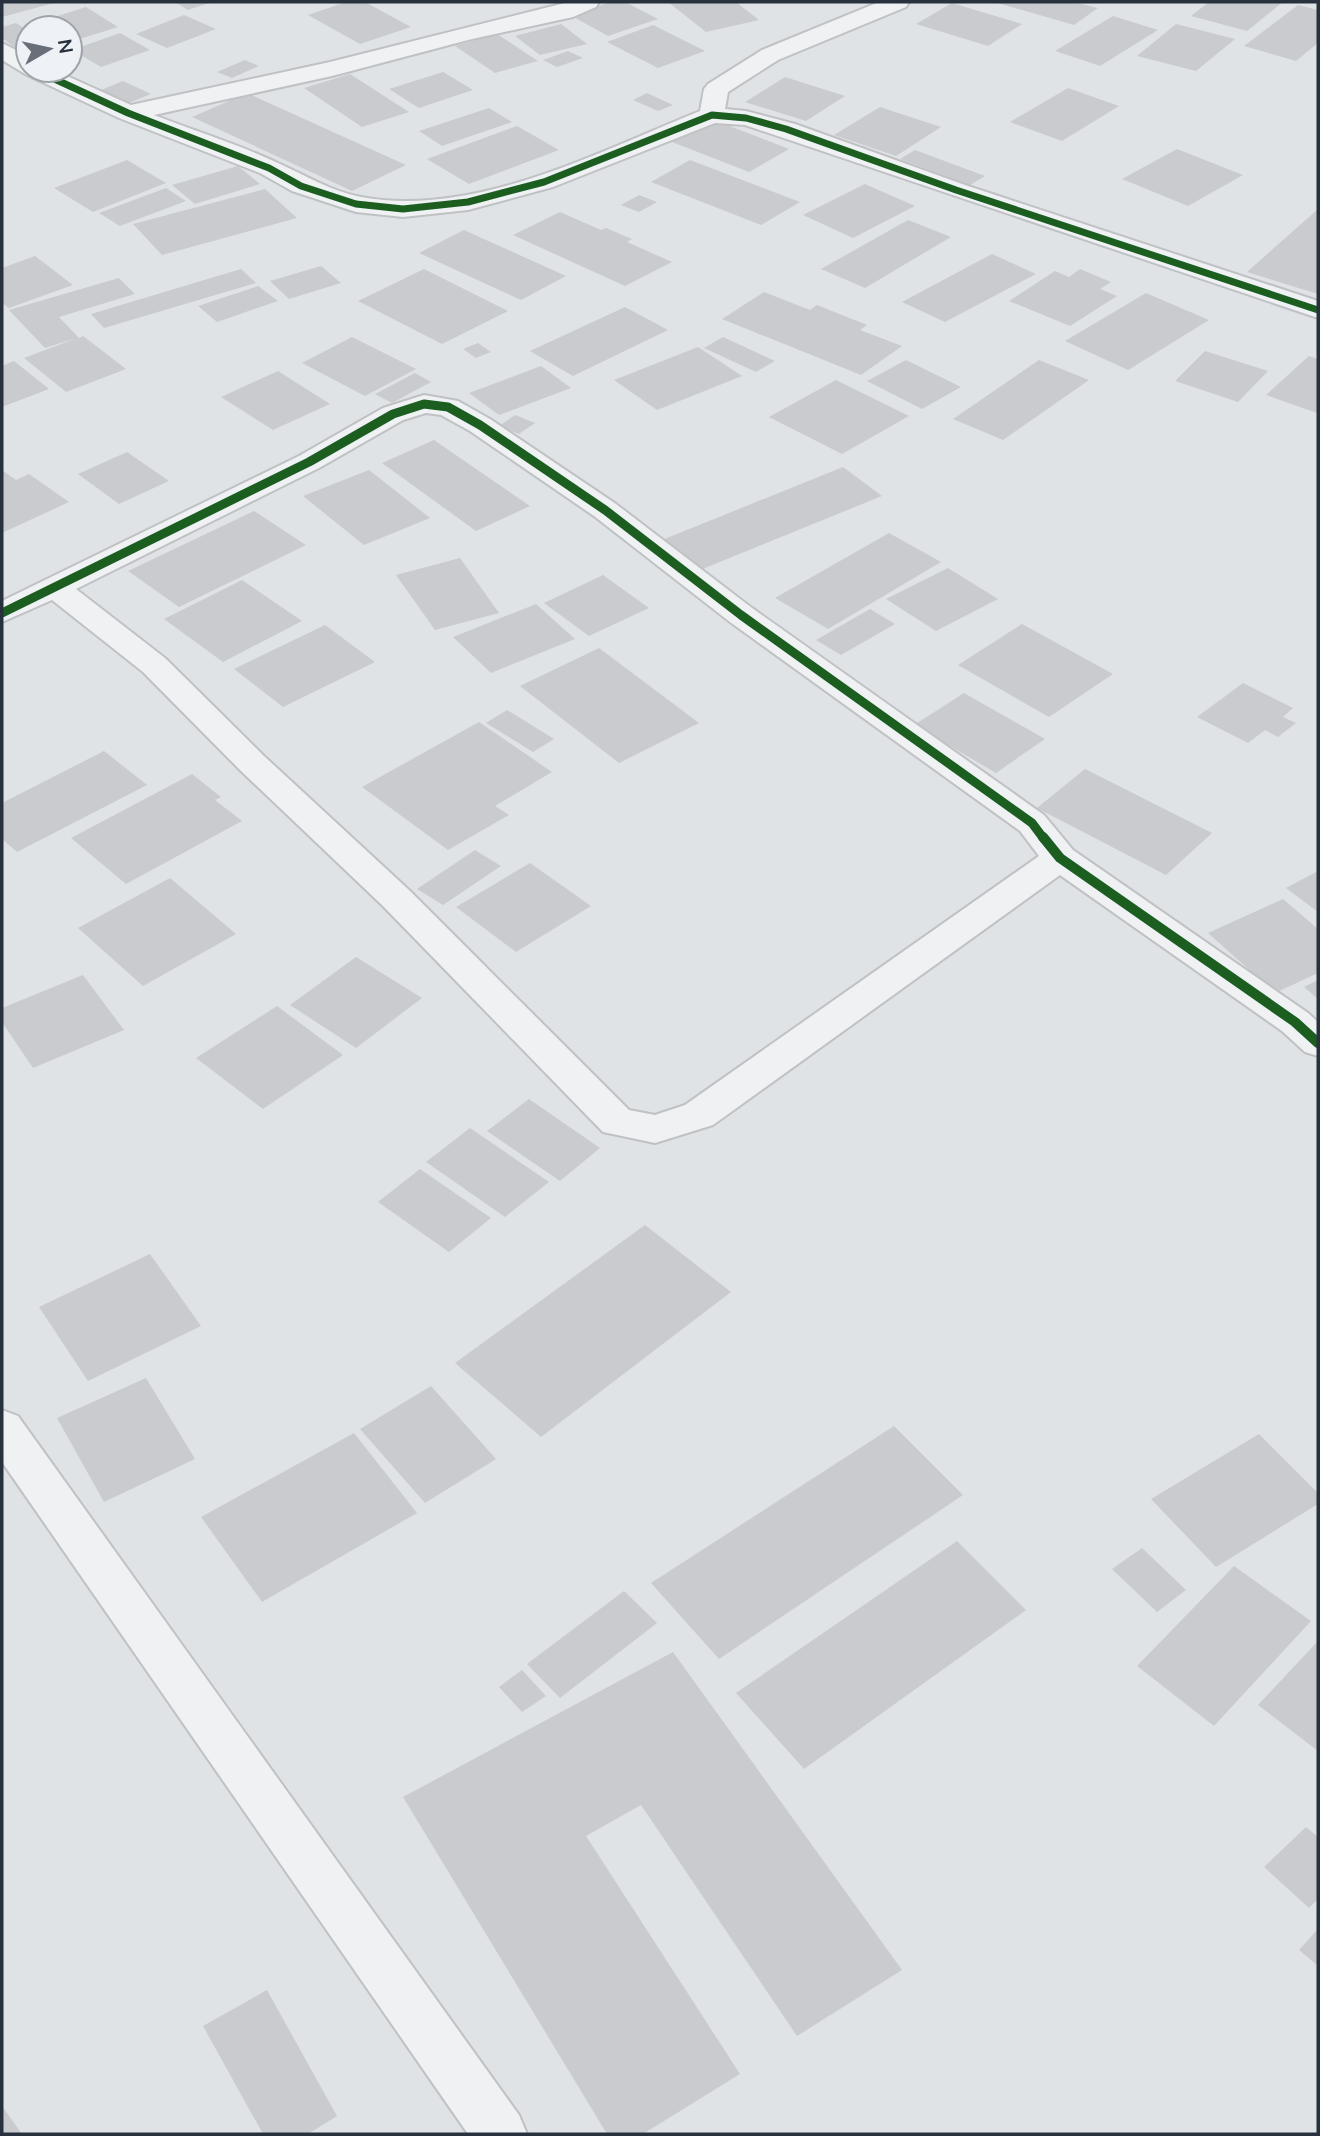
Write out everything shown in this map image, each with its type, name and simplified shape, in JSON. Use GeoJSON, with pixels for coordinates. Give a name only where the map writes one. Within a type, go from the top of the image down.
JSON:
{"type":"FeatureCollection","features":[{"type":"Feature","properties":{"kind":"street"},"geometry":{"type":"LineString","coordinates":[[128,113],[332,69],[469,33],[565,12],[588,2]]}},
{"type":"Feature","properties":{"kind":"street"},"geometry":{"type":"LineString","coordinates":[[712,114],[716,89],[759,62],[898,2]]}},
{"type":"Feature","properties":{"kind":"street"},"geometry":{"type":"LineString","coordinates":[[65,84],[128,113],[269,168],[301,186],[356,204],[403,209],[468,202],[544,182],[712,114],[746,118],[786,129],[956,190],[1318,310]]}},
{"type":"Feature","properties":{"kind":"street"},"geometry":{"type":"LineString","coordinates":[[2,613],[309,462],[393,414],[424,404],[447,407],[480,425],[605,510],[741,615],[1032,823],[1059,858],[1295,1022],[1318,1043]]}},
{"type":"Feature","properties":{"kind":"street"},"geometry":{"type":"LineString","coordinates":[[56,588],[154,665],[252,764],[396,898],[617,1122],[655,1129],[699,1115],[1059,858]]}},
{"type":"Feature","properties":{"kind":"street"},"geometry":{"type":"LineString","coordinates":[[2,1428],[500,2134]]}},
{"type":"Feature","properties":{"kind":"building"},"geometry":{"type":"Polygon","coordinates":[[[2,2],[54,2],[54,3],[2,17],[2,2]]]}},
{"type":"Feature","properties":{"kind":"building"},"geometry":{"type":"Polygon","coordinates":[[[175,2],[212,2],[188,10],[175,2]]]}},
{"type":"Feature","properties":{"kind":"building"},"geometry":{"type":"Polygon","coordinates":[[[346,2],[365,2],[411,27],[360,44],[308,15],[346,2]]]}},
{"type":"Feature","properties":{"kind":"building"},"geometry":{"type":"Polygon","coordinates":[[[611,2],[625,2],[658,19],[608,36],[570,15],[611,2]]]}},
{"type":"Feature","properties":{"kind":"building"},"geometry":{"type":"Polygon","coordinates":[[[668,2],[736,2],[759,20],[706,32],[668,2]]]}},
{"type":"Feature","properties":{"kind":"building"},"geometry":{"type":"Polygon","coordinates":[[[994,2],[1073,2],[1098,8],[1074,25],[994,2]]]}},
{"type":"Feature","properties":{"kind":"building"},"geometry":{"type":"Polygon","coordinates":[[[1209,2],[1283,2],[1247,31],[1191,16],[1209,2]]]}},
{"type":"Feature","properties":{"kind":"building"},"geometry":{"type":"Polygon","coordinates":[[[952,3],[1022,24],[988,46],[916,24],[952,3]]]}},
{"type":"Feature","properties":{"kind":"building"},"geometry":{"type":"Polygon","coordinates":[[[1298,5],[1318,10],[1318,43],[1296,61],[1244,46],[1298,5]]]}},
{"type":"Feature","properties":{"kind":"building"},"geometry":{"type":"Polygon","coordinates":[[[86,7],[118,27],[84,38],[84,14],[64,14],[86,7]]]}},
{"type":"Feature","properties":{"kind":"building"},"geometry":{"type":"Polygon","coordinates":[[[184,15],[216,29],[167,48],[136,34],[184,15]]]}},
{"type":"Feature","properties":{"kind":"building"},"geometry":{"type":"Polygon","coordinates":[[[1113,16],[1158,30],[1100,66],[1055,51],[1113,16]]]}},
{"type":"Feature","properties":{"kind":"building"},"geometry":{"type":"Polygon","coordinates":[[[14,24],[14,47],[2,38],[2,27],[14,24]]]}},
{"type":"Feature","properties":{"kind":"building"},"geometry":{"type":"Polygon","coordinates":[[[561,24],[587,44],[540,55],[515,36],[561,24]]]}},
{"type":"Feature","properties":{"kind":"building"},"geometry":{"type":"Polygon","coordinates":[[[1176,24],[1235,39],[1196,71],[1137,56],[1176,24]]]}},
{"type":"Feature","properties":{"kind":"building"},"geometry":{"type":"Polygon","coordinates":[[[653,25],[705,51],[658,68],[607,42],[653,25]]]}},
{"type":"Feature","properties":{"kind":"building"},"geometry":{"type":"Polygon","coordinates":[[[120,33],[150,50],[101,67],[84,57],[84,46],[120,33]]]}},
{"type":"Feature","properties":{"kind":"building"},"geometry":{"type":"Polygon","coordinates":[[[497,34],[538,61],[495,73],[455,46],[497,34]]]}},
{"type":"Feature","properties":{"kind":"building"},"geometry":{"type":"Polygon","coordinates":[[[568,51],[583,58],[557,67],[543,60],[568,51]]]}},
{"type":"Feature","properties":{"kind":"building"},"geometry":{"type":"Polygon","coordinates":[[[245,60],[259,66],[232,78],[217,72],[245,60]]]}},
{"type":"Feature","properties":{"kind":"building"},"geometry":{"type":"Polygon","coordinates":[[[443,72],[473,90],[419,108],[389,89],[443,72]]]}},
{"type":"Feature","properties":{"kind":"building"},"geometry":{"type":"Polygon","coordinates":[[[350,74],[409,112],[362,127],[304,88],[350,74]]]}},
{"type":"Feature","properties":{"kind":"building"},"geometry":{"type":"Polygon","coordinates":[[[785,77],[845,96],[806,121],[745,102],[785,77]]]}},
{"type":"Feature","properties":{"kind":"building"},"geometry":{"type":"Polygon","coordinates":[[[123,81],[151,94],[124,105],[96,92],[123,81]]]}},
{"type":"Feature","properties":{"kind":"building"},"geometry":{"type":"Polygon","coordinates":[[[1068,88],[1119,106],[1062,141],[1010,122],[1068,88]]]}},
{"type":"Feature","properties":{"kind":"building"},"geometry":{"type":"Polygon","coordinates":[[[247,93],[406,165],[352,191],[192,117],[247,93]]]}},
{"type":"Feature","properties":{"kind":"building"},"geometry":{"type":"Polygon","coordinates":[[[647,93],[673,105],[658,111],[633,100],[647,93]]]}},
{"type":"Feature","properties":{"kind":"building"},"geometry":{"type":"Polygon","coordinates":[[[880,107],[941,127],[896,156],[834,135],[880,107]]]}},
{"type":"Feature","properties":{"kind":"building"},"geometry":{"type":"Polygon","coordinates":[[[489,108],[512,122],[442,146],[419,131],[489,108]]]}},
{"type":"Feature","properties":{"kind":"building"},"geometry":{"type":"Polygon","coordinates":[[[714,120],[789,149],[749,172],[672,142],[714,120]]]}},
{"type":"Feature","properties":{"kind":"building"},"geometry":{"type":"Polygon","coordinates":[[[517,126],[559,150],[469,184],[427,159],[517,126]]]}},
{"type":"Feature","properties":{"kind":"building"},"geometry":{"type":"Polygon","coordinates":[[[1177,149],[1243,175],[1188,206],[1122,179],[1177,149]]]}},
{"type":"Feature","properties":{"kind":"building"},"geometry":{"type":"Polygon","coordinates":[[[915,150],[985,176],[970,185],[900,159],[915,150]]]}},
{"type":"Feature","properties":{"kind":"building"},"geometry":{"type":"Polygon","coordinates":[[[127,160],[166,183],[93,212],[54,188],[127,160]]]}},
{"type":"Feature","properties":{"kind":"building"},"geometry":{"type":"Polygon","coordinates":[[[690,160],[800,202],[761,225],[651,182],[690,160]]]}},
{"type":"Feature","properties":{"kind":"building"},"geometry":{"type":"Polygon","coordinates":[[[238,166],[260,184],[195,204],[172,185],[238,166]]]}},
{"type":"Feature","properties":{"kind":"building"},"geometry":{"type":"Polygon","coordinates":[[[865,184],[915,206],[853,238],[803,215],[865,184]]]}},
{"type":"Feature","properties":{"kind":"building"},"geometry":{"type":"Polygon","coordinates":[[[166,188],[186,201],[120,226],[99,213],[166,188]]]}},
{"type":"Feature","properties":{"kind":"building"},"geometry":{"type":"Polygon","coordinates":[[[265,189],[297,218],[162,255],[133,224],[265,189]]]}},
{"type":"Feature","properties":{"kind":"building"},"geometry":{"type":"Polygon","coordinates":[[[639,195],[657,202],[639,212],[621,205],[639,195]]]}},
{"type":"Feature","properties":{"kind":"building"},"geometry":{"type":"Polygon","coordinates":[[[1318,209],[1318,294],[1247,272],[1318,209]]]}},
{"type":"Feature","properties":{"kind":"building"},"geometry":{"type":"Polygon","coordinates":[[[560,212],[601,230],[606,228],[632,239],[627,242],[672,262],[625,286],[513,235],[560,212]]]}},
{"type":"Feature","properties":{"kind":"building"},"geometry":{"type":"Polygon","coordinates":[[[908,220],[951,237],[865,288],[821,269],[908,220]]]}},
{"type":"Feature","properties":{"kind":"building"},"geometry":{"type":"Polygon","coordinates":[[[464,230],[566,276],[521,300],[419,253],[464,230]]]}},
{"type":"Feature","properties":{"kind":"building"},"geometry":{"type":"Polygon","coordinates":[[[992,254],[1036,274],[945,322],[902,302],[992,254]]]}},
{"type":"Feature","properties":{"kind":"building"},"geometry":{"type":"Polygon","coordinates":[[[35,256],[73,285],[9,308],[2,303],[2,268],[35,256]]]}},
{"type":"Feature","properties":{"kind":"building"},"geometry":{"type":"Polygon","coordinates":[[[321,266],[341,283],[289,299],[270,281],[321,266]]]}},
{"type":"Feature","properties":{"kind":"building"},"geometry":{"type":"Polygon","coordinates":[[[241,269],[256,283],[104,328],[91,314],[241,269]]]}},
{"type":"Feature","properties":{"kind":"building"},"geometry":{"type":"Polygon","coordinates":[[[424,269],[508,311],[442,344],[358,301],[424,269]]]}},
{"type":"Feature","properties":{"kind":"building"},"geometry":{"type":"Polygon","coordinates":[[[1080,269],[1111,282],[1100,289],[1117,296],[1070,326],[1009,301],[1055,271],[1069,277],[1080,269]]]}},
{"type":"Feature","properties":{"kind":"building"},"geometry":{"type":"Polygon","coordinates":[[[119,278],[135,294],[59,317],[79,338],[83,336],[126,369],[66,392],[24,358],[77,338],[45,348],[9,310],[119,278]]]}},
{"type":"Feature","properties":{"kind":"building"},"geometry":{"type":"Polygon","coordinates":[[[258,286],[278,301],[217,322],[198,306],[258,286]]]}},
{"type":"Feature","properties":{"kind":"building"},"geometry":{"type":"Polygon","coordinates":[[[764,292],[810,310],[817,305],[867,325],[860,330],[902,346],[861,375],[722,319],[764,292]]]}},
{"type":"Feature","properties":{"kind":"building"},"geometry":{"type":"Polygon","coordinates":[[[1146,293],[1209,320],[1128,370],[1065,341],[1146,293]]]}},
{"type":"Feature","properties":{"kind":"building"},"geometry":{"type":"Polygon","coordinates":[[[625,307],[668,330],[573,376],[530,351],[625,307]]]}},
{"type":"Feature","properties":{"kind":"building"},"geometry":{"type":"Polygon","coordinates":[[[352,337],[416,369],[365,396],[302,363],[352,337]]]}},
{"type":"Feature","properties":{"kind":"building"},"geometry":{"type":"Polygon","coordinates":[[[723,337],[775,361],[756,372],[704,348],[723,337]]]}},
{"type":"Feature","properties":{"kind":"building"},"geometry":{"type":"Polygon","coordinates":[[[478,343],[491,352],[476,358],[463,349],[478,343]]]}},
{"type":"Feature","properties":{"kind":"building"},"geometry":{"type":"Polygon","coordinates":[[[698,347],[742,376],[657,410],[614,380],[698,347]]]}},
{"type":"Feature","properties":{"kind":"building"},"geometry":{"type":"Polygon","coordinates":[[[1205,351],[1268,371],[1238,402],[1175,381],[1205,351]]]}},
{"type":"Feature","properties":{"kind":"building"},"geometry":{"type":"Polygon","coordinates":[[[1309,356],[1318,359],[1317,413],[1266,395],[1309,356]]]}},
{"type":"Feature","properties":{"kind":"building"},"geometry":{"type":"Polygon","coordinates":[[[906,360],[961,387],[922,409],[867,381],[906,360]]]}},
{"type":"Feature","properties":{"kind":"building"},"geometry":{"type":"Polygon","coordinates":[[[1039,360],[1089,380],[1003,440],[953,419],[1039,360]]]}},
{"type":"Feature","properties":{"kind":"building"},"geometry":{"type":"Polygon","coordinates":[[[14,361],[49,389],[2,407],[2,366],[14,361]]]}},
{"type":"Feature","properties":{"kind":"building"},"geometry":{"type":"Polygon","coordinates":[[[541,366],[571,388],[499,415],[469,393],[541,366]]]}},
{"type":"Feature","properties":{"kind":"building"},"geometry":{"type":"Polygon","coordinates":[[[278,371],[330,404],[273,430],[221,397],[278,371]]]}},
{"type":"Feature","properties":{"kind":"building"},"geometry":{"type":"Polygon","coordinates":[[[415,373],[431,382],[392,403],[375,394],[415,373]]]}},
{"type":"Feature","properties":{"kind":"building"},"geometry":{"type":"Polygon","coordinates":[[[836,380],[909,416],[842,454],[769,417],[836,380]]]}},
{"type":"Feature","properties":{"kind":"building"},"geometry":{"type":"Polygon","coordinates":[[[515,415],[535,423],[519,434],[499,426],[515,415]]]}},
{"type":"Feature","properties":{"kind":"building"},"geometry":{"type":"Polygon","coordinates":[[[434,440],[530,506],[476,531],[382,463],[434,440]]]}},
{"type":"Feature","properties":{"kind":"building"},"geometry":{"type":"Polygon","coordinates":[[[127,452],[169,481],[119,504],[78,474],[127,452]]]}},
{"type":"Feature","properties":{"kind":"building"},"geometry":{"type":"Polygon","coordinates":[[[843,467],[882,496],[700,570],[662,540],[843,467]]]}},
{"type":"Feature","properties":{"kind":"building"},"geometry":{"type":"Polygon","coordinates":[[[2,470],[16,480],[29,474],[69,502],[2,533],[2,470]]]}},
{"type":"Feature","properties":{"kind":"building"},"geometry":{"type":"Polygon","coordinates":[[[369,470],[430,518],[364,545],[303,496],[369,470]]]}},
{"type":"Feature","properties":{"kind":"building"},"geometry":{"type":"Polygon","coordinates":[[[254,511],[306,545],[179,607],[128,571],[254,511]]]}},
{"type":"Feature","properties":{"kind":"building"},"geometry":{"type":"Polygon","coordinates":[[[889,533],[941,562],[828,629],[775,598],[889,533]]]}},
{"type":"Feature","properties":{"kind":"building"},"geometry":{"type":"Polygon","coordinates":[[[460,558],[499,613],[435,630],[396,575],[460,558]]]}},
{"type":"Feature","properties":{"kind":"building"},"geometry":{"type":"Polygon","coordinates":[[[948,568],[998,599],[936,631],[886,599],[948,568]]]}},
{"type":"Feature","properties":{"kind":"building"},"geometry":{"type":"Polygon","coordinates":[[[603,575],[649,608],[589,636],[544,603],[603,575]]]}},
{"type":"Feature","properties":{"kind":"building"},"geometry":{"type":"Polygon","coordinates":[[[242,580],[302,621],[223,662],[164,619],[242,580]]]}},
{"type":"Feature","properties":{"kind":"building"},"geometry":{"type":"Polygon","coordinates":[[[536,604],[575,639],[491,673],[453,637],[536,604]]]}},
{"type":"Feature","properties":{"kind":"building"},"geometry":{"type":"Polygon","coordinates":[[[870,609],[895,624],[841,655],[816,640],[870,609]]]}},
{"type":"Feature","properties":{"kind":"building"},"geometry":{"type":"Polygon","coordinates":[[[1022,624],[1113,674],[1049,717],[958,665],[1022,624]]]}},
{"type":"Feature","properties":{"kind":"building"},"geometry":{"type":"Polygon","coordinates":[[[325,625],[375,662],[283,707],[234,669],[325,625]]]}},
{"type":"Feature","properties":{"kind":"building"},"geometry":{"type":"Polygon","coordinates":[[[599,648],[699,723],[619,763],[520,686],[599,648]]]}},
{"type":"Feature","properties":{"kind":"building"},"geometry":{"type":"Polygon","coordinates":[[[1243,683],[1293,708],[1283,717],[1296,723],[1278,737],[1265,730],[1248,743],[1197,717],[1243,683]]]}},
{"type":"Feature","properties":{"kind":"building"},"geometry":{"type":"Polygon","coordinates":[[[964,693],[1045,739],[996,773],[914,725],[964,693]]]}},
{"type":"Feature","properties":{"kind":"building"},"geometry":{"type":"Polygon","coordinates":[[[507,710],[554,739],[533,752],[486,723],[507,710]]]}},
{"type":"Feature","properties":{"kind":"building"},"geometry":{"type":"Polygon","coordinates":[[[479,722],[552,772],[495,806],[509,815],[448,850],[362,787],[479,722]]]}},
{"type":"Feature","properties":{"kind":"building"},"geometry":{"type":"Polygon","coordinates":[[[104,751],[147,785],[17,852],[2,839],[2,803],[104,751]]]}},
{"type":"Feature","properties":{"kind":"building"},"geometry":{"type":"Polygon","coordinates":[[[1085,769],[1212,833],[1166,875],[1037,808],[1085,769]]]}},
{"type":"Feature","properties":{"kind":"building"},"geometry":{"type":"Polygon","coordinates":[[[192,774],[221,797],[215,800],[242,821],[126,884],[71,838],[192,774]]]}},
{"type":"Feature","properties":{"kind":"building"},"geometry":{"type":"Polygon","coordinates":[[[475,850],[501,866],[443,905],[417,889],[475,850]]]}},
{"type":"Feature","properties":{"kind":"building"},"geometry":{"type":"Polygon","coordinates":[[[530,863],[591,906],[516,952],[456,907],[530,863]]]}},
{"type":"Feature","properties":{"kind":"building"},"geometry":{"type":"Polygon","coordinates":[[[1318,871],[1318,912],[1286,888],[1318,871]]]}},
{"type":"Feature","properties":{"kind":"building"},"geometry":{"type":"Polygon","coordinates":[[[170,878],[236,934],[143,986],[78,928],[170,878]]]}},
{"type":"Feature","properties":{"kind":"building"},"geometry":{"type":"Polygon","coordinates":[[[1283,899],[1318,929],[1318,973],[1275,993],[1208,933],[1283,899]]]}},
{"type":"Feature","properties":{"kind":"building"},"geometry":{"type":"Polygon","coordinates":[[[356,957],[422,998],[356,1048],[290,1005],[356,957]]]}},
{"type":"Feature","properties":{"kind":"building"},"geometry":{"type":"Polygon","coordinates":[[[83,975],[124,1030],[33,1068],[2,1022],[2,1008],[83,975]]]}},
{"type":"Feature","properties":{"kind":"building"},"geometry":{"type":"Polygon","coordinates":[[[1318,980],[1318,999],[1304,987],[1318,980]]]}},
{"type":"Feature","properties":{"kind":"building"},"geometry":{"type":"Polygon","coordinates":[[[277,1006],[343,1055],[263,1109],[196,1058],[277,1006]]]}},
{"type":"Feature","properties":{"kind":"building"},"geometry":{"type":"Polygon","coordinates":[[[529,1099],[600,1148],[560,1181],[487,1131],[529,1099]]]}},
{"type":"Feature","properties":{"kind":"building"},"geometry":{"type":"Polygon","coordinates":[[[470,1128],[549,1182],[505,1217],[426,1162],[470,1128]]]}},
{"type":"Feature","properties":{"kind":"building"},"geometry":{"type":"Polygon","coordinates":[[[420,1169],[491,1218],[449,1252],[378,1202],[420,1169]]]}},
{"type":"Feature","properties":{"kind":"building"},"geometry":{"type":"Polygon","coordinates":[[[645,1225],[731,1292],[541,1437],[455,1363],[645,1225]]]}},
{"type":"Feature","properties":{"kind":"building"},"geometry":{"type":"Polygon","coordinates":[[[150,1254],[201,1326],[88,1381],[39,1307],[150,1254]]]}},
{"type":"Feature","properties":{"kind":"building"},"geometry":{"type":"Polygon","coordinates":[[[146,1378],[195,1459],[104,1502],[57,1418],[146,1378]]]}},
{"type":"Feature","properties":{"kind":"building"},"geometry":{"type":"Polygon","coordinates":[[[431,1386],[496,1459],[425,1503],[360,1429],[431,1386]]]}},
{"type":"Feature","properties":{"kind":"building"},"geometry":{"type":"Polygon","coordinates":[[[894,1426],[963,1495],[719,1659],[651,1583],[894,1426]]]}},
{"type":"Feature","properties":{"kind":"building"},"geometry":{"type":"Polygon","coordinates":[[[354,1433],[417,1513],[262,1602],[201,1517],[354,1433]]]}},
{"type":"Feature","properties":{"kind":"building"},"geometry":{"type":"Polygon","coordinates":[[[1259,1434],[1318,1493],[1318,1504],[1216,1567],[1151,1499],[1259,1434]]]}},
{"type":"Feature","properties":{"kind":"building"},"geometry":{"type":"Polygon","coordinates":[[[957,1541],[1026,1610],[804,1769],[736,1693],[957,1541]]]}},
{"type":"Feature","properties":{"kind":"building"},"geometry":{"type":"Polygon","coordinates":[[[1142,1548],[1186,1590],[1157,1612],[1112,1569],[1142,1548]]]}},
{"type":"Feature","properties":{"kind":"building"},"geometry":{"type":"Polygon","coordinates":[[[1234,1566],[1311,1621],[1214,1726],[1137,1666],[1234,1566]]]}},
{"type":"Feature","properties":{"kind":"building"},"geometry":{"type":"Polygon","coordinates":[[[624,1591],[657,1623],[560,1698],[527,1664],[624,1591]]]}},
{"type":"Feature","properties":{"kind":"building"},"geometry":{"type":"Polygon","coordinates":[[[1318,1641],[1318,1751],[1258,1705],[1318,1641]]]}},
{"type":"Feature","properties":{"kind":"building"},"geometry":{"type":"Polygon","coordinates":[[[673,1652],[902,1970],[797,2036],[641,1805],[586,1836],[740,2074],[643,2134],[607,2134],[403,1797],[673,1652]]]}},
{"type":"Feature","properties":{"kind":"building"},"geometry":{"type":"Polygon","coordinates":[[[522,1670],[546,1696],[522,1712],[499,1687],[522,1670]]]}},
{"type":"Feature","properties":{"kind":"building"},"geometry":{"type":"Polygon","coordinates":[[[1306,1827],[1318,1837],[1318,1899],[1309,1908],[1264,1867],[1306,1827]]]}},
{"type":"Feature","properties":{"kind":"building"},"geometry":{"type":"Polygon","coordinates":[[[1318,1929],[1318,1966],[1299,1950],[1318,1929]]]}},
{"type":"Feature","properties":{"kind":"building"},"geometry":{"type":"Polygon","coordinates":[[[267,1990],[337,2116],[308,2134],[263,2134],[203,2026],[267,1990]]]}},
{"type":"Feature","properties":{"kind":"building"},"geometry":{"type":"Polygon","coordinates":[[[2,2106],[22,2134],[2,2134],[2,2106]]]}},
{"type":"Feature","properties":{"kind":"cycle path"},"geometry":{"type":"LineString","coordinates":[[65,84],[128,113],[269,168],[301,186],[356,204],[403,209],[468,202],[544,182],[712,115],[746,118],[786,129],[956,190],[1318,310]]}},
{"type":"Feature","properties":{"kind":"cycle path"},"geometry":{"type":"LineString","coordinates":[[2,613],[309,462],[393,414],[424,404],[448,407],[480,425],[605,510],[741,615],[1032,823],[1060,858],[1295,1022],[1318,1043]]}}]}
